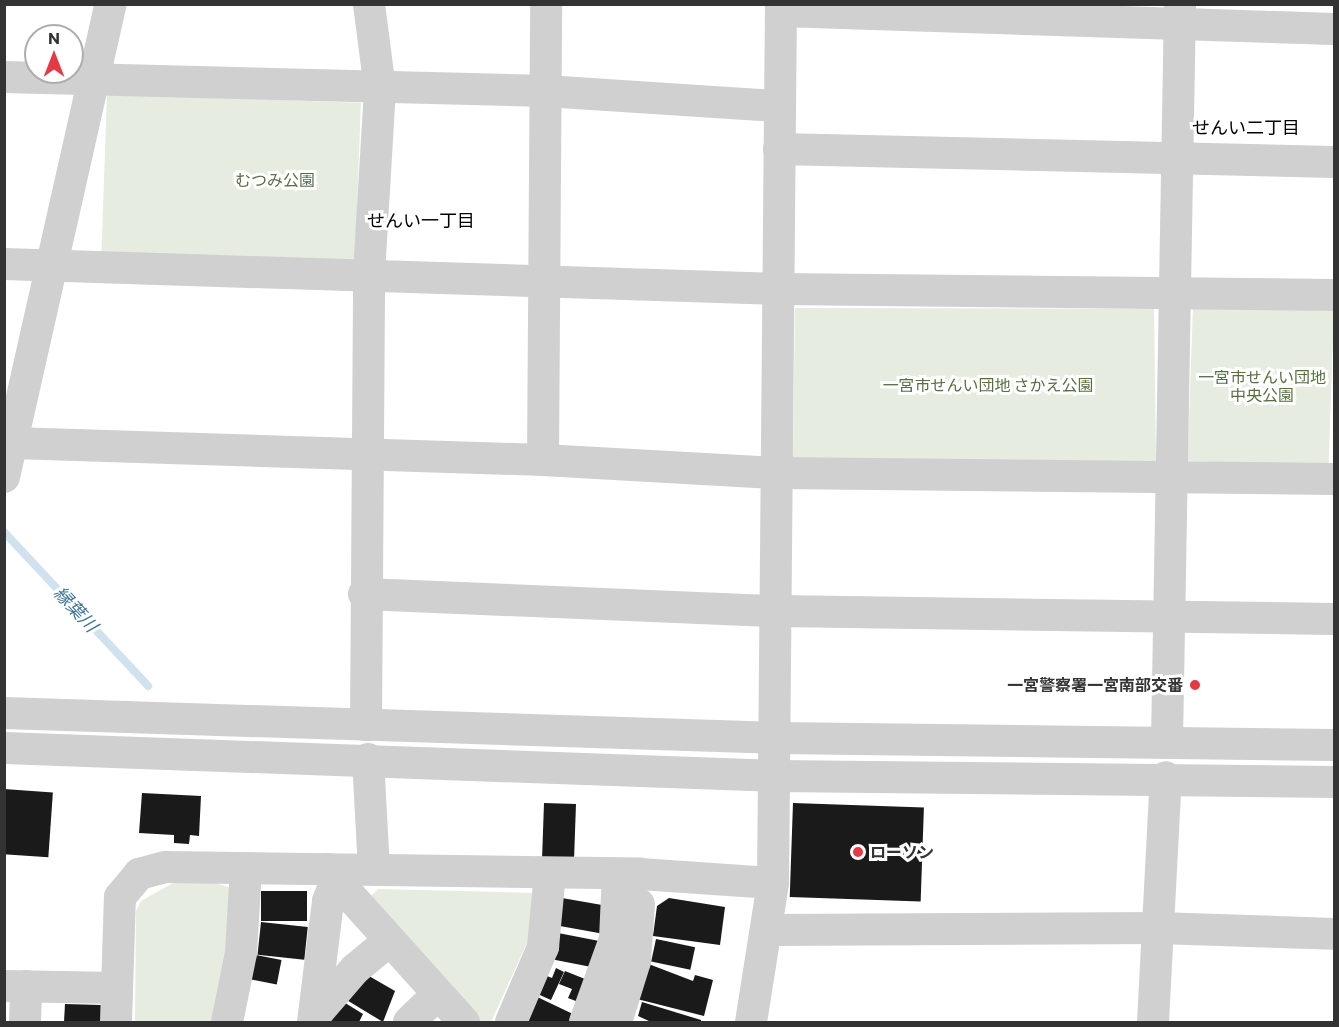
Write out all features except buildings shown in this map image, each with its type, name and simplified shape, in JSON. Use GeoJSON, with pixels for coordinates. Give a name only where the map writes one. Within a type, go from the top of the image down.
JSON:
{"type":"FeatureCollection","features":[{"type":"Feature","properties":{"kind":"street"},"geometry":{"type":"LineString","coordinates":[[4,477],[111,4]]}},
{"type":"Feature","properties":{"kind":"street"},"geometry":{"type":"LineString","coordinates":[[366,725],[365,454],[369,274],[380,89],[369,4]]}},
{"type":"Feature","properties":{"kind":"street"},"geometry":{"type":"LineString","coordinates":[[543,460],[546,4]]}},
{"type":"Feature","properties":{"kind":"street"},"geometry":{"type":"LineString","coordinates":[[751,1023],[768,930],[773,883],[777,738],[781,8],[1180,14],[1335,29]]}},
{"type":"Feature","properties":{"kind":"street"},"geometry":{"type":"LineString","coordinates":[[1167,742],[1180,14]]}},
{"type":"Feature","properties":{"kind":"street"},"geometry":{"type":"LineString","coordinates":[[4,76],[96,77],[380,89],[545,92],[780,106]]}},
{"type":"Feature","properties":{"kind":"street"},"geometry":{"type":"LineString","coordinates":[[779,149],[1177,156],[1335,162]]}},
{"type":"Feature","properties":{"kind":"street"},"geometry":{"type":"LineString","coordinates":[[4,264],[544,278],[778,289],[1174,290],[1335,295]]}},
{"type":"Feature","properties":{"kind":"street"},"geometry":{"type":"LineString","coordinates":[[12,443],[543,460],[777,473],[1335,479]]}},
{"type":"Feature","properties":{"kind":"street"},"geometry":{"type":"LineString","coordinates":[[364,594],[777,611],[1169,614],[1335,619]]}},
{"type":"Feature","properties":{"kind":"street"},"geometry":{"type":"LineString","coordinates":[[4,713],[777,738],[1335,745]]}},
{"type":"Feature","properties":{"kind":"street"},"geometry":{"type":"LineString","coordinates":[[4,748],[368,759],[775,776],[1166,777],[1335,782]]}},
{"type":"Feature","properties":{"kind":"street"},"geometry":{"type":"LineString","coordinates":[[368,759],[374,870]]}},
{"type":"Feature","properties":{"kind":"street"},"geometry":{"type":"LineString","coordinates":[[1153,1023],[1166,777]]}},
{"type":"Feature","properties":{"kind":"street"},"geometry":{"type":"LineString","coordinates":[[116,1023],[120,897],[139,874],[166,867],[246,868],[331,875],[374,870],[629,874],[773,883]]}},
{"type":"Feature","properties":{"kind":"street"},"geometry":{"type":"LineString","coordinates":[[227,1023],[241,953],[246,868]]}},
{"type":"Feature","properties":{"kind":"street"},"geometry":{"type":"LineString","coordinates":[[511,1023],[543,947],[550,873]]}},
{"type":"Feature","properties":{"kind":"street"},"geometry":{"type":"LineString","coordinates":[[603,1016],[635,962],[629,874]]}},
{"type":"Feature","properties":{"kind":"street"},"geometry":{"type":"LineString","coordinates":[[331,875],[464,1023]]}},
{"type":"Feature","properties":{"kind":"street"},"geometry":{"type":"LineString","coordinates":[[315,1018],[331,875]]}},
{"type":"Feature","properties":{"kind":"street"},"geometry":{"type":"LineString","coordinates":[[768,930],[1157,928],[1335,934]]}},
{"type":"Feature","properties":{"kind":"street"},"geometry":{"type":"LineString","coordinates":[[315,1018],[355,969],[390,940]]}},
{"type":"Feature","properties":{"kind":"street"},"geometry":{"type":"LineString","coordinates":[[25,1023],[15,986],[116,988]]}},
{"type":"Feature","properties":{"kind":"street"},"geometry":{"type":"LineString","coordinates":[[409,1023],[438,994]]}},
{"type":"Feature","properties":{"kind":"green space","name":"むつみ公園"},"geometry":{"type":"Polygon","coordinates":[[[107,94],[361,103],[355,264],[101,255],[107,94]]]}},
{"type":"Feature","properties":{"kind":"green space","name":"一宮市せんい団地 中央公園"},"geometry":{"type":"Polygon","coordinates":[[[1193,306],[1334,311],[1329,466],[1188,461],[1193,306]]]}},
{"type":"Feature","properties":{"kind":"green space","name":"一宮市せんい団地 さかえ公園"},"geometry":{"type":"Polygon","coordinates":[[[795,308],[1154,309],[1156,463],[777,458],[793,454],[795,308]]]}},
{"type":"Feature","properties":{"kind":"green space"},"geometry":{"type":"Polygon","coordinates":[[[212,882],[234,889],[234,928],[215,1022],[135,1022],[136,911],[141,901],[173,883],[212,882]]]}},
{"type":"Feature","properties":{"kind":"green space"},"geometry":{"type":"Polygon","coordinates":[[[378,889],[536,893],[530,936],[491,1022],[479,1021],[370,897],[378,889]]]}},
{"type":"Feature","properties":{"kind":"waterway","name":"縁葉川"},"geometry":{"type":"LineString","coordinates":[[4,532],[148,686]]}},
{"type":"Feature","properties":{"kind":"place","name":"一宮警察署一宮南部交番"},"geometry":{"type":"Point","coordinates":[1195,685]}},
{"type":"Feature","properties":{"kind":"place","name":"ローソン"},"geometry":{"type":"Point","coordinates":[858,852]}},
{"type":"Feature","properties":{"kind":"district","name":"せんい二丁目"},"geometry":{"type":"Point","coordinates":[1246,127]}},
{"type":"Feature","properties":{"kind":"district","name":"せんい一丁目"},"geometry":{"type":"Point","coordinates":[421,220]}}]}
